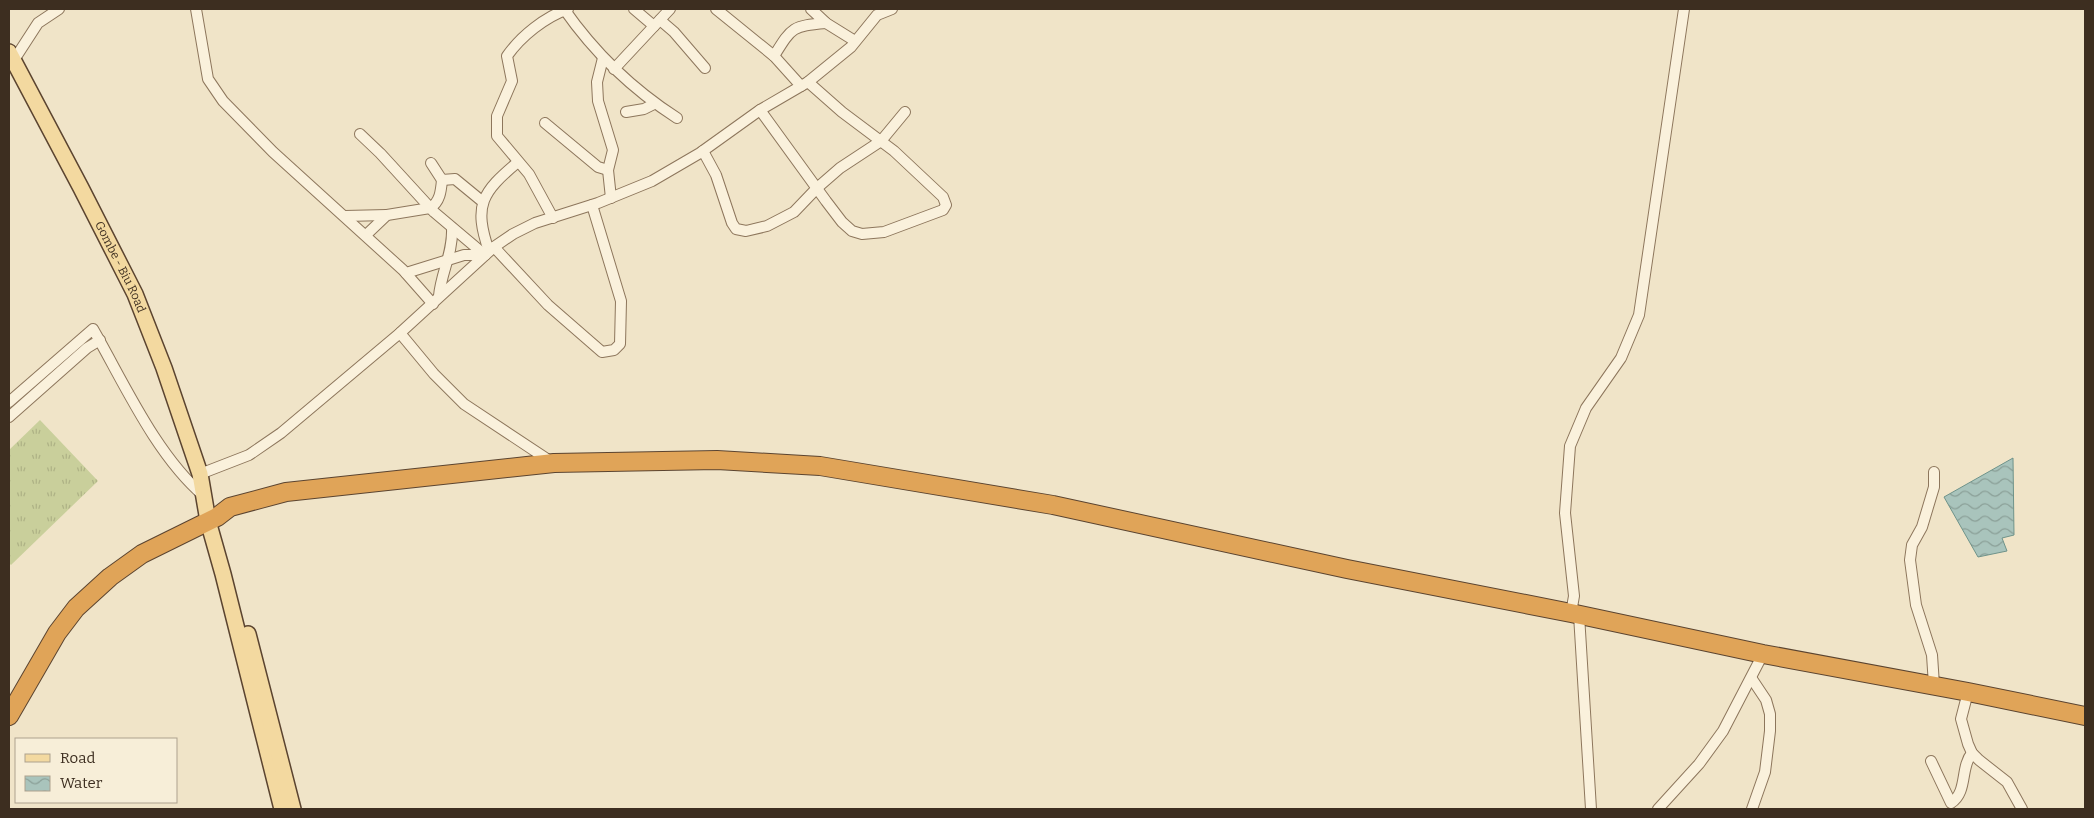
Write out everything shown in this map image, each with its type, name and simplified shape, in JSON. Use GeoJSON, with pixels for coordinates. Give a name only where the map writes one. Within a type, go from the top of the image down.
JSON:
{"type":"FeatureCollection","features":[{"type":"Feature","properties":{"kind":"highway"},"geometry":{"type":"LineString","coordinates":[[9,716],[57,633],[76,608],[110,577],[142,554],[212,519],[230,507],[286,492],[554,463],[717,460],[820,466],[1053,505],[1763,654],[1934,685],[2085,716]]}},
{"type":"Feature","properties":{"kind":"main road","name":"Gombe - Biu Road"},"geometry":{"type":"LineString","coordinates":[[11,56],[135,294],[164,368],[200,474],[204,496],[212,519]]}},
{"type":"Feature","properties":{"kind":"main road"},"geometry":{"type":"LineString","coordinates":[[212,519],[223,574],[282,809]]}},
{"type":"Feature","properties":{"kind":"main road"},"geometry":{"type":"LineString","coordinates":[[212,519],[232,567],[292,809]]}},
{"type":"Feature","properties":{"kind":"street"},"geometry":{"type":"LineString","coordinates":[[11,56],[38,23],[59,9]]}},
{"type":"Feature","properties":{"kind":"street"},"geometry":{"type":"LineString","coordinates":[[196,9],[208,79],[223,101],[273,152],[436,300]]}},
{"type":"Feature","properties":{"kind":"street"},"geometry":{"type":"LineString","coordinates":[[553,218],[528,174],[497,136],[497,116],[512,81],[507,56],[517,42],[565,9],[603,58],[614,69],[654,104],[676,118]]}},
{"type":"Feature","properties":{"kind":"street"},"geometry":{"type":"LineString","coordinates":[[634,9],[674,32],[705,68]]}},
{"type":"Feature","properties":{"kind":"street"},"geometry":{"type":"LineString","coordinates":[[614,69],[670,9]]}},
{"type":"Feature","properties":{"kind":"street"},"geometry":{"type":"LineString","coordinates":[[716,9],[805,84],[881,141],[943,197],[946,205],[944,210],[884,232],[862,234],[852,231],[842,222],[760,110]]}},
{"type":"Feature","properties":{"kind":"street"},"geometry":{"type":"LineString","coordinates":[[812,9],[826,23],[855,41]]}},
{"type":"Feature","properties":{"kind":"street"},"geometry":{"type":"LineString","coordinates":[[200,474],[249,454],[281,432],[400,333],[489,251],[513,234],[535,223],[592,205],[652,181],[703,150],[760,110],[805,84],[851,47],[879,12],[892,9]]}},
{"type":"Feature","properties":{"kind":"street"},"geometry":{"type":"LineString","coordinates":[[1591,809],[1574,596],[1565,513],[1570,446],[1586,408],[1621,358],[1639,315],[1684,9]]}},
{"type":"Feature","properties":{"kind":"street"},"geometry":{"type":"LineString","coordinates":[[774,56],[787,34],[796,28],[826,23]]}},
{"type":"Feature","properties":{"kind":"street"},"geometry":{"type":"LineString","coordinates":[[603,58],[597,82],[598,101],[613,150],[608,170],[611,198]]}},
{"type":"Feature","properties":{"kind":"street"},"geometry":{"type":"LineString","coordinates":[[626,112],[644,109],[654,104]]}},
{"type":"Feature","properties":{"kind":"street"},"geometry":{"type":"LineString","coordinates":[[703,150],[716,175],[732,223],[736,229],[746,231],[767,226],[794,212],[840,168],[881,141],[905,112]]}},
{"type":"Feature","properties":{"kind":"street"},"geometry":{"type":"LineString","coordinates":[[545,122],[598,167],[608,170]]}},
{"type":"Feature","properties":{"kind":"street"},"geometry":{"type":"LineString","coordinates":[[360,134],[452,229],[489,251],[602,352],[614,350],[620,344],[621,301],[592,205]]}},
{"type":"Feature","properties":{"kind":"street"},"geometry":{"type":"LineString","coordinates":[[489,251],[483,234],[480,213],[483,202],[485,196],[499,177],[518,162]]}},
{"type":"Feature","properties":{"kind":"street"},"geometry":{"type":"LineString","coordinates":[[345,216],[387,215],[430,208],[440,197],[442,180],[431,163]]}},
{"type":"Feature","properties":{"kind":"street"},"geometry":{"type":"LineString","coordinates":[[442,180],[455,179],[483,202]]}},
{"type":"Feature","properties":{"kind":"street"},"geometry":{"type":"LineString","coordinates":[[366,235],[387,215]]}},
{"type":"Feature","properties":{"kind":"street"},"geometry":{"type":"LineString","coordinates":[[436,300],[452,242],[452,229]]}},
{"type":"Feature","properties":{"kind":"street"},"geometry":{"type":"LineString","coordinates":[[406,273],[448,259],[489,251]]}},
{"type":"Feature","properties":{"kind":"street"},"geometry":{"type":"LineString","coordinates":[[9,402],[94,328],[157,440],[190,484],[204,496]]}},
{"type":"Feature","properties":{"kind":"street"},"geometry":{"type":"LineString","coordinates":[[400,333],[434,374],[464,404],[554,463]]}},
{"type":"Feature","properties":{"kind":"street"},"geometry":{"type":"LineString","coordinates":[[9,417],[87,348],[100,340]]}},
{"type":"Feature","properties":{"kind":"street"},"geometry":{"type":"LineString","coordinates":[[1934,472],[1934,487],[1922,527],[1912,545],[1910,560],[1916,605],[1932,655],[1934,685]]}},
{"type":"Feature","properties":{"kind":"street"},"geometry":{"type":"LineString","coordinates":[[1658,809],[1700,764],[1733,715],[1763,654]]}},
{"type":"Feature","properties":{"kind":"street"},"geometry":{"type":"LineString","coordinates":[[1751,808],[1765,772],[1770,731],[1770,714],[1766,700],[1752,678]]}},
{"type":"Feature","properties":{"kind":"street"},"geometry":{"type":"LineString","coordinates":[[1968,692],[1961,719],[1972,753],[2007,782],[2022,809]]}},
{"type":"Feature","properties":{"kind":"street"},"geometry":{"type":"LineString","coordinates":[[1952,806],[1958,795],[1966,760],[1972,753]]}},
{"type":"Feature","properties":{"kind":"street"},"geometry":{"type":"LineString","coordinates":[[1931,761],[1952,806]]}},
{"type":"Feature","properties":{"kind":"green space"},"geometry":{"type":"Polygon","coordinates":[[[40,420],[98,481],[11,565],[9,563],[9,450],[40,420]]]}},
{"type":"Feature","properties":{"kind":"water"},"geometry":{"type":"Polygon","coordinates":[[[2013,458],[2014,535],[2002,538],[2007,551],[1978,557],[1944,497],[2013,458]]]}}]}
